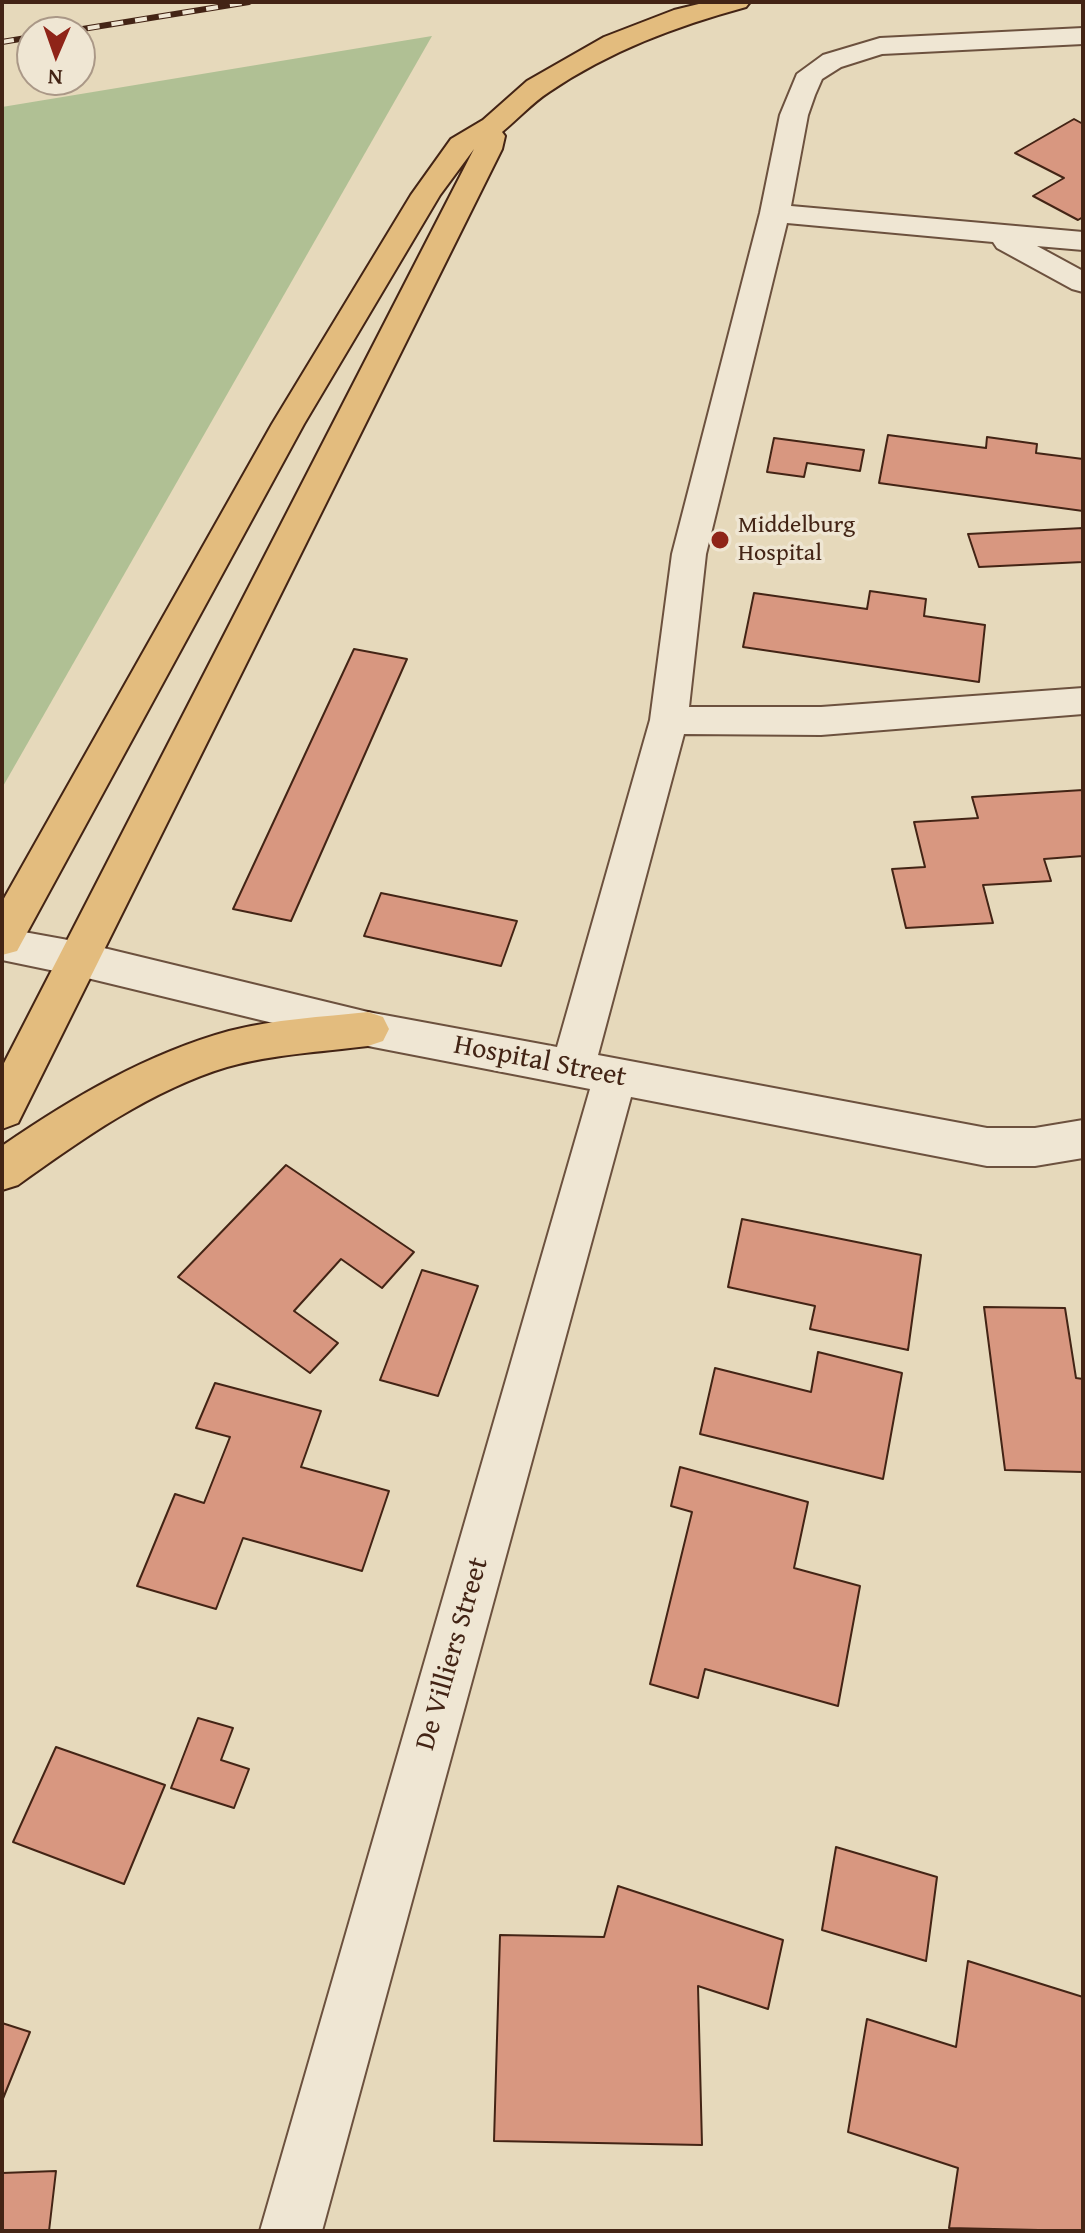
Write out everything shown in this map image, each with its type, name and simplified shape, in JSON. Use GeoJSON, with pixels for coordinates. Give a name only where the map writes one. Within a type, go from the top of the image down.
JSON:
{"type":"FeatureCollection","features":[{"type":"Feature","properties":{"kind":"main road"},"geometry":{"type":"LineString","coordinates":[[2,941],[288,424],[426,195],[461,145],[493,126],[537,87],[613,43],[683,16],[737,2]]}},
{"type":"Feature","properties":{"kind":"main road"},"geometry":{"type":"LineString","coordinates":[[2,1110],[488,149],[493,126]]}},
{"type":"Feature","properties":{"kind":"main road"},"geometry":{"type":"LineString","coordinates":[[2,1171],[134,1087],[200,1059],[262,1041],[368,1029]]}},
{"type":"Feature","properties":{"kind":"street","name":"De Villiers Street"},"geometry":{"type":"LineString","coordinates":[[291,2231],[594,1073],[669,720],[689,554],[775,213],[801,95],[811,74],[832,61],[880,46],[1083,36]]}},
{"type":"Feature","properties":{"kind":"street"},"geometry":{"type":"LineString","coordinates":[[775,213],[1083,241]]}},
{"type":"Feature","properties":{"kind":"street"},"geometry":{"type":"LineString","coordinates":[[992,233],[1083,283]]}},
{"type":"Feature","properties":{"kind":"street"},"geometry":{"type":"LineString","coordinates":[[669,720],[821,721],[1083,701]]}},
{"type":"Feature","properties":{"kind":"street","name":"Hospital Street"},"geometry":{"type":"LineString","coordinates":[[2,941],[368,1029],[987,1147],[1035,1147],[1083,1139]]}},
{"type":"Feature","properties":{"kind":"green space"},"geometry":{"type":"Polygon","coordinates":[[[432,36],[2,788],[2,107],[69,96],[96,96],[96,91],[432,36]]]}},
{"type":"Feature","properties":{"kind":"building"},"geometry":{"type":"Polygon","coordinates":[[[1074,119],[1083,124],[1083,217],[1078,220],[1033,196],[1064,178],[1015,153],[1074,119]]]}},
{"type":"Feature","properties":{"kind":"building"},"geometry":{"type":"Polygon","coordinates":[[[888,435],[986,448],[987,437],[1037,444],[1036,453],[1083,459],[1083,511],[879,483],[888,435]]]}},
{"type":"Feature","properties":{"kind":"building"},"geometry":{"type":"Polygon","coordinates":[[[774,438],[864,450],[860,471],[807,463],[804,477],[767,472],[774,438]]]}},
{"type":"Feature","properties":{"kind":"building"},"geometry":{"type":"Polygon","coordinates":[[[1083,528],[1083,562],[979,567],[968,534],[1083,528]]]}},
{"type":"Feature","properties":{"kind":"building"},"geometry":{"type":"Polygon","coordinates":[[[870,591],[926,599],[924,616],[985,625],[979,682],[743,647],[754,593],[867,609],[870,591]]]}},
{"type":"Feature","properties":{"kind":"building"},"geometry":{"type":"Polygon","coordinates":[[[354,649],[407,659],[291,921],[233,909],[354,649]]]}},
{"type":"Feature","properties":{"kind":"building"},"geometry":{"type":"Polygon","coordinates":[[[1083,790],[1083,856],[1044,859],[1051,881],[983,885],[993,923],[906,928],[892,869],[925,867],[914,822],[978,818],[972,797],[1083,790]]]}},
{"type":"Feature","properties":{"kind":"building"},"geometry":{"type":"Polygon","coordinates":[[[381,893],[517,921],[501,966],[364,936],[381,893]]]}},
{"type":"Feature","properties":{"kind":"building"},"geometry":{"type":"Polygon","coordinates":[[[286,1165],[414,1252],[382,1288],[341,1259],[294,1311],[338,1343],[310,1373],[178,1277],[286,1165]]]}},
{"type":"Feature","properties":{"kind":"building"},"geometry":{"type":"Polygon","coordinates":[[[742,1219],[921,1255],[908,1350],[810,1329],[815,1306],[728,1287],[742,1219]]]}},
{"type":"Feature","properties":{"kind":"building"},"geometry":{"type":"Polygon","coordinates":[[[422,1270],[478,1286],[438,1396],[380,1380],[422,1270]]]}},
{"type":"Feature","properties":{"kind":"building"},"geometry":{"type":"Polygon","coordinates":[[[984,1307],[1065,1308],[1076,1378],[1083,1379],[1083,1472],[1005,1470],[984,1307]]]}},
{"type":"Feature","properties":{"kind":"building"},"geometry":{"type":"Polygon","coordinates":[[[818,1352],[902,1373],[883,1479],[700,1434],[715,1368],[811,1392],[818,1352]]]}},
{"type":"Feature","properties":{"kind":"building"},"geometry":{"type":"Polygon","coordinates":[[[215,1383],[321,1411],[301,1467],[389,1491],[362,1571],[243,1538],[216,1609],[137,1586],[175,1494],[204,1503],[230,1437],[196,1428],[215,1383]]]}},
{"type":"Feature","properties":{"kind":"building"},"geometry":{"type":"Polygon","coordinates":[[[680,1467],[808,1502],[794,1568],[860,1586],[838,1706],[705,1669],[698,1698],[650,1684],[692,1512],[671,1506],[680,1467]]]}},
{"type":"Feature","properties":{"kind":"building"},"geometry":{"type":"Polygon","coordinates":[[[198,1718],[233,1728],[221,1760],[249,1769],[234,1808],[171,1788],[198,1718]]]}},
{"type":"Feature","properties":{"kind":"building"},"geometry":{"type":"Polygon","coordinates":[[[56,1747],[165,1785],[124,1884],[13,1842],[56,1747]]]}},
{"type":"Feature","properties":{"kind":"building"},"geometry":{"type":"Polygon","coordinates":[[[836,1847],[937,1877],[926,1961],[822,1930],[836,1847]]]}},
{"type":"Feature","properties":{"kind":"building"},"geometry":{"type":"Polygon","coordinates":[[[618,1886],[783,1940],[768,2009],[698,1986],[702,2145],[494,2141],[500,1935],[604,1937],[618,1886]]]}},
{"type":"Feature","properties":{"kind":"building"},"geometry":{"type":"Polygon","coordinates":[[[968,1961],[1083,1997],[1083,2231],[949,2228],[958,2168],[848,2132],[867,2019],[956,2047],[968,1961]]]}},
{"type":"Feature","properties":{"kind":"building"},"geometry":{"type":"Polygon","coordinates":[[[2,2023],[30,2032],[2,2101],[2,2023]]]}},
{"type":"Feature","properties":{"kind":"building"},"geometry":{"type":"Polygon","coordinates":[[[56,2171],[49,2231],[2,2231],[2,2173],[56,2171]]]}},
{"type":"Feature","properties":{"kind":"railway"},"geometry":{"type":"LineString","coordinates":[[96,27],[249,2]]}},
{"type":"Feature","properties":{"kind":"railway"},"geometry":{"type":"LineString","coordinates":[[2,42],[16,40]]}},
{"type":"Feature","properties":{"kind":"place","name":"Middelburg Hospital"},"geometry":{"type":"Point","coordinates":[720,540]}}]}
